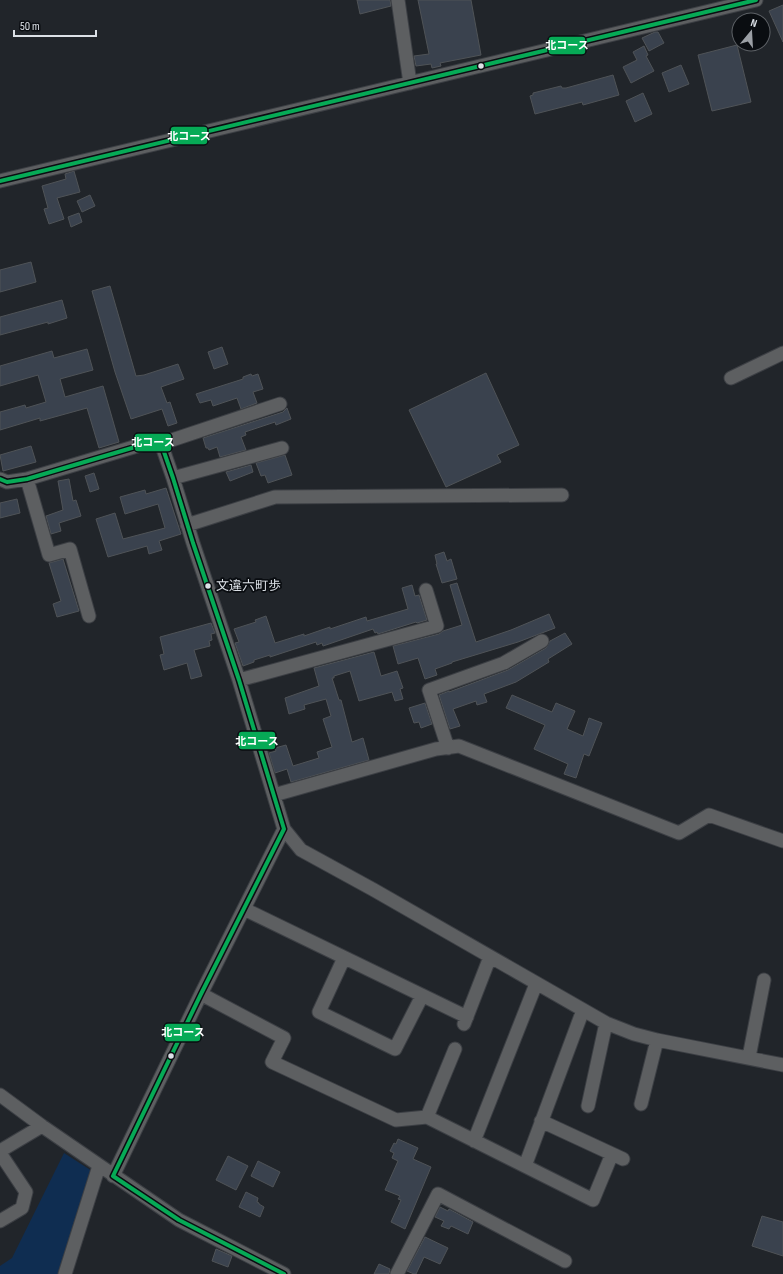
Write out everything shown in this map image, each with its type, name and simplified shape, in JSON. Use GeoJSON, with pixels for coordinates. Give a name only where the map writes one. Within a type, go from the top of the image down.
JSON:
{"type":"FeatureCollection","features":[{"type":"Feature","properties":{"kind":"street"},"geometry":{"type":"LineString","coordinates":[[398,0],[410,84]]}},
{"type":"Feature","properties":{"kind":"street"},"geometry":{"type":"LineString","coordinates":[[0,181],[756,0]]}},
{"type":"Feature","properties":{"kind":"street"},"geometry":{"type":"LineString","coordinates":[[731,378],[783,353]]}},
{"type":"Feature","properties":{"kind":"street"},"geometry":{"type":"LineString","coordinates":[[0,479],[7,482],[27,479],[152,442],[160,444],[280,404]]}},
{"type":"Feature","properties":{"kind":"street"},"geometry":{"type":"LineString","coordinates":[[160,444],[164,449],[187,525],[239,680],[284,829],[301,850],[374,890],[606,1023],[634,1034],[657,1040],[783,1065]]}},
{"type":"Feature","properties":{"kind":"street"},"geometry":{"type":"LineString","coordinates":[[173,478],[282,448]]}},
{"type":"Feature","properties":{"kind":"street"},"geometry":{"type":"LineString","coordinates":[[27,479],[49,555],[70,549],[89,616]]}},
{"type":"Feature","properties":{"kind":"street"},"geometry":{"type":"LineString","coordinates":[[187,525],[275,497],[562,495]]}},
{"type":"Feature","properties":{"kind":"street"},"geometry":{"type":"LineString","coordinates":[[239,680],[437,626],[426,590]]}},
{"type":"Feature","properties":{"kind":"street"},"geometry":{"type":"LineString","coordinates":[[448,748],[428,690],[504,663],[542,641]]}},
{"type":"Feature","properties":{"kind":"street"},"geometry":{"type":"LineString","coordinates":[[274,795],[436,749],[459,746],[679,833],[709,815],[783,842]]}},
{"type":"Feature","properties":{"kind":"street"},"geometry":{"type":"LineString","coordinates":[[113,1176],[201,994],[284,829]]}},
{"type":"Feature","properties":{"kind":"street"},"geometry":{"type":"LineString","coordinates":[[244,909],[422,996],[465,1020],[490,957]]}},
{"type":"Feature","properties":{"kind":"street"},"geometry":{"type":"LineString","coordinates":[[344,958],[319,1012],[395,1049],[422,996]]}},
{"type":"Feature","properties":{"kind":"street"},"geometry":{"type":"LineString","coordinates":[[749,1058],[764,980]]}},
{"type":"Feature","properties":{"kind":"street"},"geometry":{"type":"LineString","coordinates":[[474,1141],[536,984]]}},
{"type":"Feature","properties":{"kind":"street"},"geometry":{"type":"LineString","coordinates":[[201,994],[284,1038],[272,1062],[396,1120],[427,1117],[593,1200],[618,1156],[541,1121]]}},
{"type":"Feature","properties":{"kind":"street"},"geometry":{"type":"LineString","coordinates":[[525,1166],[583,1010]]}},
{"type":"Feature","properties":{"kind":"street"},"geometry":{"type":"LineString","coordinates":[[588,1106],[606,1023]]}},
{"type":"Feature","properties":{"kind":"street"},"geometry":{"type":"LineString","coordinates":[[641,1104],[657,1040]]}},
{"type":"Feature","properties":{"kind":"street"},"geometry":{"type":"LineString","coordinates":[[427,1117],[455,1050]]}},
{"type":"Feature","properties":{"kind":"street"},"geometry":{"type":"LineString","coordinates":[[0,1095],[113,1176],[179,1220],[284,1274]]}},
{"type":"Feature","properties":{"kind":"street"},"geometry":{"type":"LineString","coordinates":[[0,1221],[22,1208],[26,1192],[0,1152],[42,1126]]}},
{"type":"Feature","properties":{"kind":"street"},"geometry":{"type":"LineString","coordinates":[[65,1274],[99,1166]]}},
{"type":"Feature","properties":{"kind":"street"},"geometry":{"type":"LineString","coordinates":[[397,1274],[438,1194],[565,1260]]}},
{"type":"Feature","properties":{"kind":"shaded area"},"geometry":{"type":"Polygon","coordinates":[[[64,1153],[92,1171],[60,1274],[0,1274],[0,1266],[12,1258],[64,1153]]]}},
{"type":"Feature","properties":{"kind":"building"},"geometry":{"type":"Polygon","coordinates":[[[357,0],[390,0],[391,6],[360,14],[357,0]]]}},
{"type":"Feature","properties":{"kind":"building"},"geometry":{"type":"Polygon","coordinates":[[[418,0],[471,0],[481,55],[440,63],[441,66],[432,68],[431,64],[416,66],[414,56],[429,54],[418,0]]]}},
{"type":"Feature","properties":{"kind":"building"},"geometry":{"type":"Polygon","coordinates":[[[783,5],[783,42],[771,15],[771,12],[769,11],[783,5]]]}},
{"type":"Feature","properties":{"kind":"building"},"geometry":{"type":"Polygon","coordinates":[[[658,32],[664,43],[649,51],[642,38],[658,32]]]}},
{"type":"Feature","properties":{"kind":"building"},"geometry":{"type":"Polygon","coordinates":[[[644,46],[648,55],[646,56],[654,71],[631,83],[623,67],[637,60],[633,52],[644,46]]]}},
{"type":"Feature","properties":{"kind":"building"},"geometry":{"type":"Polygon","coordinates":[[[731,47],[731,52],[739,52],[751,102],[712,111],[698,55],[731,47]]]}},
{"type":"Feature","properties":{"kind":"building"},"geometry":{"type":"Polygon","coordinates":[[[681,65],[689,84],[669,92],[662,73],[681,65]]]}},
{"type":"Feature","properties":{"kind":"building"},"geometry":{"type":"Polygon","coordinates":[[[613,75],[619,95],[583,105],[582,102],[535,114],[530,96],[533,95],[533,93],[561,86],[562,88],[566,88],[613,75]]]}},
{"type":"Feature","properties":{"kind":"building"},"geometry":{"type":"Polygon","coordinates":[[[643,93],[652,114],[635,122],[626,101],[643,93]]]}},
{"type":"Feature","properties":{"kind":"building"},"geometry":{"type":"Polygon","coordinates":[[[74,171],[80,192],[57,198],[64,219],[49,224],[44,209],[48,208],[42,186],[66,179],[65,174],[74,171]]]}},
{"type":"Feature","properties":{"kind":"building"},"geometry":{"type":"Polygon","coordinates":[[[90,195],[95,206],[82,212],[77,201],[90,195]]]}},
{"type":"Feature","properties":{"kind":"building"},"geometry":{"type":"Polygon","coordinates":[[[79,213],[82,222],[71,227],[68,217],[79,213]]]}},
{"type":"Feature","properties":{"kind":"building"},"geometry":{"type":"Polygon","coordinates":[[[31,262],[36,282],[0,292],[0,270],[31,262]]]}},
{"type":"Feature","properties":{"kind":"building"},"geometry":{"type":"Polygon","coordinates":[[[110,286],[136,376],[144,375],[178,364],[184,379],[161,387],[167,403],[170,402],[177,423],[168,426],[162,409],[131,419],[115,372],[92,291],[110,286]]]}},
{"type":"Feature","properties":{"kind":"building"},"geometry":{"type":"Polygon","coordinates":[[[62,300],[67,318],[0,335],[0,317],[62,300]]]}},
{"type":"Feature","properties":{"kind":"building"},"geometry":{"type":"Polygon","coordinates":[[[222,347],[228,364],[214,369],[208,352],[222,347]]]}},
{"type":"Feature","properties":{"kind":"building"},"geometry":{"type":"Polygon","coordinates":[[[87,349],[93,370],[60,379],[65,397],[103,386],[119,442],[99,448],[87,408],[40,421],[40,418],[0,430],[0,412],[25,405],[26,408],[46,402],[38,375],[0,386],[0,366],[52,351],[54,358],[87,349]]]}},
{"type":"Feature","properties":{"kind":"building"},"geometry":{"type":"Polygon","coordinates":[[[486,373],[519,445],[497,455],[501,462],[446,487],[409,410],[486,373]]]}},
{"type":"Feature","properties":{"kind":"building"},"geometry":{"type":"Polygon","coordinates":[[[251,374],[252,376],[258,374],[263,389],[253,392],[257,403],[241,409],[237,398],[213,406],[211,400],[200,403],[196,394],[243,379],[243,377],[251,374]]]}},
{"type":"Feature","properties":{"kind":"building"},"geometry":{"type":"Polygon","coordinates":[[[287,408],[291,419],[276,425],[275,422],[245,432],[246,435],[241,437],[246,450],[220,457],[217,447],[209,450],[206,448],[203,438],[283,412],[287,408]]]}},
{"type":"Feature","properties":{"kind":"building"},"geometry":{"type":"Polygon","coordinates":[[[31,446],[36,462],[3,471],[0,455],[31,446]]]}},
{"type":"Feature","properties":{"kind":"building"},"geometry":{"type":"Polygon","coordinates":[[[285,455],[292,475],[268,483],[265,475],[261,476],[256,463],[285,455]]]}},
{"type":"Feature","properties":{"kind":"building"},"geometry":{"type":"Polygon","coordinates":[[[251,465],[253,472],[230,481],[226,472],[251,465]]]}},
{"type":"Feature","properties":{"kind":"building"},"geometry":{"type":"Polygon","coordinates":[[[94,473],[99,489],[90,492],[85,476],[94,473]]]}},
{"type":"Feature","properties":{"kind":"building"},"geometry":{"type":"Polygon","coordinates":[[[69,479],[73,501],[76,500],[81,516],[59,523],[61,531],[51,534],[46,516],[63,510],[58,481],[69,479]]]}},
{"type":"Feature","properties":{"kind":"building"},"geometry":{"type":"Polygon","coordinates":[[[166,488],[181,534],[159,541],[162,550],[149,554],[147,546],[108,557],[96,519],[115,513],[123,539],[165,528],[158,504],[125,514],[120,497],[145,490],[146,494],[166,488]]]}},
{"type":"Feature","properties":{"kind":"building"},"geometry":{"type":"Polygon","coordinates":[[[17,499],[20,513],[0,518],[0,503],[17,499]]]}},
{"type":"Feature","properties":{"kind":"building"},"geometry":{"type":"Polygon","coordinates":[[[444,552],[447,561],[451,559],[457,579],[442,583],[436,564],[435,555],[444,552]]]}},
{"type":"Feature","properties":{"kind":"building"},"geometry":{"type":"Polygon","coordinates":[[[63,559],[79,611],[57,617],[53,604],[61,601],[49,563],[63,559]]]}},
{"type":"Feature","properties":{"kind":"building"},"geometry":{"type":"Polygon","coordinates":[[[457,583],[476,642],[511,630],[549,614],[555,628],[518,642],[452,662],[435,669],[437,675],[425,679],[418,658],[398,664],[393,646],[439,634],[443,631],[462,625],[450,585],[457,583]]]}},
{"type":"Feature","properties":{"kind":"building"},"geometry":{"type":"Polygon","coordinates":[[[412,585],[415,596],[419,595],[427,620],[378,634],[377,632],[375,633],[373,629],[323,646],[322,643],[317,645],[316,642],[270,657],[270,655],[254,660],[254,662],[243,666],[235,643],[239,642],[234,629],[256,622],[255,620],[266,616],[275,643],[304,634],[304,636],[330,627],[330,629],[366,617],[367,621],[408,609],[402,588],[412,585]]]}},
{"type":"Feature","properties":{"kind":"building"},"geometry":{"type":"Polygon","coordinates":[[[211,623],[215,633],[211,634],[212,640],[209,641],[210,646],[194,650],[202,676],[191,679],[187,663],[164,670],[160,655],[164,654],[160,637],[211,623]]]}},
{"type":"Feature","properties":{"kind":"building"},"geometry":{"type":"Polygon","coordinates":[[[565,633],[572,644],[548,659],[549,662],[516,682],[484,694],[487,702],[477,705],[476,701],[453,709],[460,726],[450,729],[439,695],[508,670],[546,648],[550,641],[565,633]]]}},
{"type":"Feature","properties":{"kind":"building"},"geometry":{"type":"Polygon","coordinates":[[[374,652],[381,676],[397,671],[403,688],[400,689],[403,699],[395,701],[392,692],[359,701],[350,671],[332,678],[339,700],[341,700],[352,742],[363,738],[369,760],[291,782],[287,769],[275,773],[269,753],[276,751],[275,748],[286,745],[293,766],[319,758],[317,752],[332,747],[323,719],[331,716],[326,699],[304,705],[305,709],[289,714],[285,698],[319,686],[314,668],[374,652]]]}},
{"type":"Feature","properties":{"kind":"building"},"geometry":{"type":"Polygon","coordinates":[[[512,695],[552,712],[556,703],[575,711],[567,729],[583,736],[589,718],[602,723],[589,756],[584,754],[576,778],[564,774],[568,764],[534,749],[545,725],[506,708],[512,695]]]}},
{"type":"Feature","properties":{"kind":"building"},"geometry":{"type":"Polygon","coordinates":[[[425,703],[432,724],[421,728],[419,722],[414,723],[409,708],[425,703]]]}},
{"type":"Feature","properties":{"kind":"building"},"geometry":{"type":"Polygon","coordinates":[[[398,1139],[418,1148],[413,1159],[431,1167],[405,1229],[391,1222],[401,1200],[398,1199],[400,1196],[385,1190],[398,1161],[392,1158],[394,1153],[390,1151],[398,1139]]]}},
{"type":"Feature","properties":{"kind":"building"},"geometry":{"type":"Polygon","coordinates":[[[228,1156],[248,1166],[236,1190],[216,1180],[228,1156]]]}},
{"type":"Feature","properties":{"kind":"building"},"geometry":{"type":"Polygon","coordinates":[[[258,1161],[280,1172],[273,1187],[251,1176],[258,1161]]]}},
{"type":"Feature","properties":{"kind":"building"},"geometry":{"type":"Polygon","coordinates":[[[246,1192],[258,1198],[257,1202],[264,1207],[260,1217],[239,1207],[246,1192]]]}},
{"type":"Feature","properties":{"kind":"building"},"geometry":{"type":"Polygon","coordinates":[[[440,1207],[448,1211],[449,1209],[473,1222],[468,1234],[451,1226],[449,1229],[441,1226],[444,1221],[435,1217],[440,1207]]]}},
{"type":"Feature","properties":{"kind":"building"},"geometry":{"type":"Polygon","coordinates":[[[762,1216],[783,1222],[783,1256],[752,1246],[762,1216]]]}},
{"type":"Feature","properties":{"kind":"building"},"geometry":{"type":"Polygon","coordinates":[[[425,1237],[448,1248],[440,1264],[424,1257],[416,1274],[414,1274],[407,1271],[425,1237]]]}},
{"type":"Feature","properties":{"kind":"building"},"geometry":{"type":"Polygon","coordinates":[[[216,1249],[232,1256],[228,1267],[212,1261],[216,1249]]]}},
{"type":"Feature","properties":{"kind":"building"},"geometry":{"type":"Polygon","coordinates":[[[379,1264],[390,1269],[389,1274],[374,1274],[379,1264]]]}},
{"type":"Feature","properties":{"kind":"transit line","name":"北コース"},"geometry":{"type":"LineString","coordinates":[[0,181],[756,0]]}},
{"type":"Feature","properties":{"kind":"transit line","name":"北コース"},"geometry":{"type":"LineString","coordinates":[[0,479],[7,482],[27,479],[152,442],[160,444],[173,478],[239,680],[284,829],[201,994],[113,1176]]}},
{"type":"Feature","properties":{"kind":"transit line","name":"北コース"},"geometry":{"type":"LineString","coordinates":[[113,1176],[179,1220],[284,1274]]}},
{"type":"Feature","properties":{"kind":"place","name":"文違六町歩"},"geometry":{"type":"Point","coordinates":[208,586]}}]}
